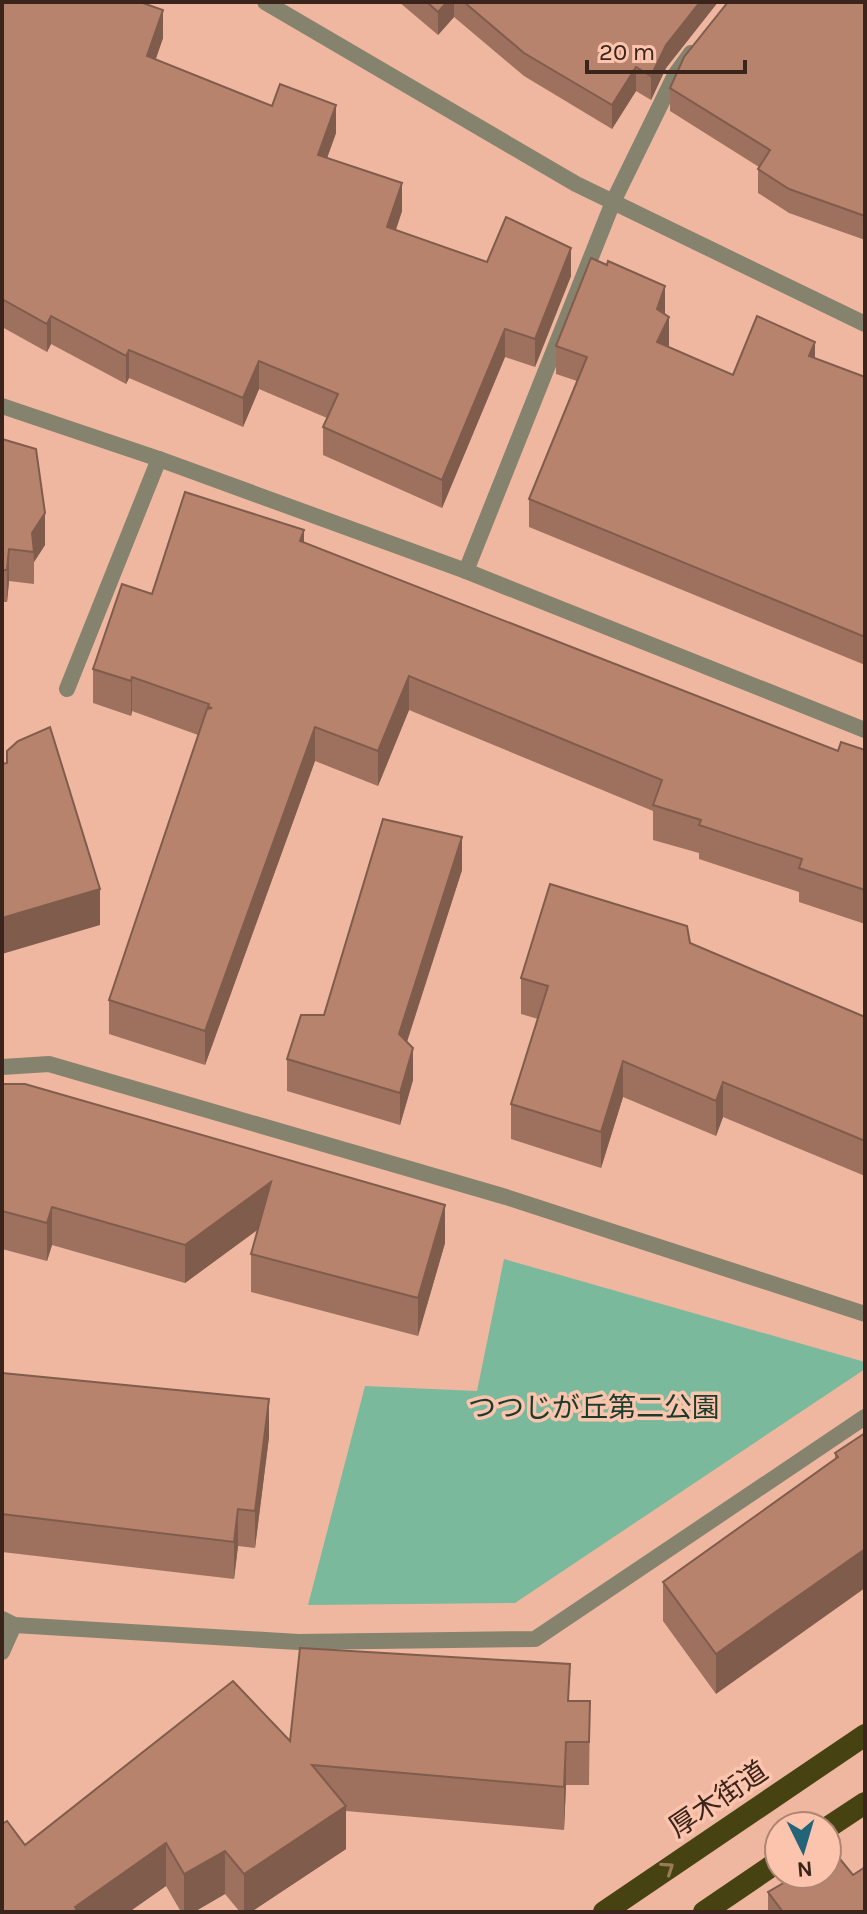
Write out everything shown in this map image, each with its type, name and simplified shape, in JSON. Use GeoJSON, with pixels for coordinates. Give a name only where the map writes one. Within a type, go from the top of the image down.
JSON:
{"type":"FeatureCollection","features":[{"type":"Feature","properties":{"kind":"highway","name":"厚木街道"},"geometry":{"type":"LineString","coordinates":[[604,1912],[865,1735]]}},
{"type":"Feature","properties":{"kind":"highway"},"geometry":{"type":"LineString","coordinates":[[843,1817],[865,1803]]}},
{"type":"Feature","properties":{"kind":"highway"},"geometry":{"type":"LineString","coordinates":[[704,1912],[763,1872]]}},
{"type":"Feature","properties":{"kind":"street"},"geometry":{"type":"LineString","coordinates":[[265,2],[576,184],[865,324]]}},
{"type":"Feature","properties":{"kind":"street"},"geometry":{"type":"LineString","coordinates":[[466,571],[613,202],[675,75],[698,44]]}},
{"type":"Feature","properties":{"kind":"street"},"geometry":{"type":"LineString","coordinates":[[2,406],[159,459],[466,571],[865,730]]}},
{"type":"Feature","properties":{"kind":"street"},"geometry":{"type":"LineString","coordinates":[[67,689],[159,459]]}},
{"type":"Feature","properties":{"kind":"street"},"geometry":{"type":"LineString","coordinates":[[2,1067],[49,1064],[506,1197],[865,1314]]}},
{"type":"Feature","properties":{"kind":"street"},"geometry":{"type":"LineString","coordinates":[[2,1652],[8,1622],[298,1642],[535,1639],[865,1417]]}},
{"type":"Feature","properties":{"kind":"green space","name":"つつじが丘第二公園"},"geometry":{"type":"Polygon","coordinates":[[[504,1259],[865,1362],[865,1369],[515,1603],[308,1605],[365,1386],[477,1391],[504,1259]]]}},
{"type":"Feature","properties":{"kind":"building"},"geometry":{"type":"Polygon","coordinates":[[[2,2],[140,2],[163,10],[147,56],[272,106],[280,84],[336,105],[318,155],[402,183],[387,227],[487,262],[506,217],[571,248],[535,339],[505,329],[442,480],[323,427],[338,394],[259,361],[243,398],[129,350],[126,356],[51,316],[47,324],[2,299],[2,2]]]}},
{"type":"Feature","properties":{"kind":"building"},"geometry":{"type":"Polygon","coordinates":[[[427,2],[447,2],[438,12],[427,2]]]}},
{"type":"Feature","properties":{"kind":"building"},"geometry":{"type":"Polygon","coordinates":[[[464,2],[700,2],[666,45],[651,76],[636,67],[612,105],[524,53],[464,2]]]}},
{"type":"Feature","properties":{"kind":"building"},"geometry":{"type":"Polygon","coordinates":[[[728,2],[865,2],[865,216],[789,189],[758,169],[770,150],[670,88],[684,57],[728,2]]]}},
{"type":"Feature","properties":{"kind":"building"},"geometry":{"type":"Polygon","coordinates":[[[591,258],[607,265],[608,261],[665,286],[657,309],[669,317],[657,342],[733,375],[757,316],[815,342],[809,356],[865,377],[865,637],[529,499],[587,357],[556,346],[591,258]]]}},
{"type":"Feature","properties":{"kind":"building"},"geometry":{"type":"Polygon","coordinates":[[[2,439],[36,449],[45,513],[32,533],[34,552],[9,549],[7,570],[2,570],[2,439]]]}},
{"type":"Feature","properties":{"kind":"building"},"geometry":{"type":"Polygon","coordinates":[[[185,492],[304,530],[300,541],[838,751],[841,742],[865,750],[865,890],[799,868],[802,859],[699,825],[701,820],[653,805],[662,780],[409,676],[378,751],[315,727],[205,1031],[109,1000],[207,709],[212,708],[208,707],[209,704],[132,677],[131,681],[93,669],[122,584],[152,594],[185,492]]]}},
{"type":"Feature","properties":{"kind":"building"},"geometry":{"type":"Polygon","coordinates":[[[50,727],[100,889],[2,918],[2,764],[7,763],[7,751],[18,741],[50,727]]]}},
{"type":"Feature","properties":{"kind":"building"},"geometry":{"type":"Polygon","coordinates":[[[383,819],[462,837],[399,1034],[413,1048],[400,1093],[287,1059],[301,1015],[324,1015],[383,819]]]}},
{"type":"Feature","properties":{"kind":"building"},"geometry":{"type":"Polygon","coordinates":[[[550,884],[687,926],[690,943],[865,1017],[865,1141],[723,1082],[716,1101],[623,1061],[601,1132],[511,1104],[548,986],[521,978],[550,884]]]}},
{"type":"Feature","properties":{"kind":"building"},"geometry":{"type":"Polygon","coordinates":[[[2,1084],[25,1084],[445,1205],[418,1298],[251,1254],[271,1182],[185,1245],[52,1207],[47,1223],[2,1211],[2,1084]]]}},
{"type":"Feature","properties":{"kind":"building"},"geometry":{"type":"Polygon","coordinates":[[[2,1373],[269,1399],[255,1511],[238,1509],[234,1542],[2,1514],[2,1373]]]}},
{"type":"Feature","properties":{"kind":"building"},"geometry":{"type":"Polygon","coordinates":[[[865,1433],[865,1549],[716,1654],[663,1582],[838,1457],[835,1453],[865,1433]]]}},
{"type":"Feature","properties":{"kind":"building"},"geometry":{"type":"Polygon","coordinates":[[[300,1648],[570,1664],[568,1701],[590,1701],[589,1742],[566,1742],[564,1787],[312,1765],[346,1806],[244,1874],[225,1851],[184,1874],[166,1843],[75,1907],[78,1912],[2,1912],[2,1824],[7,1821],[25,1845],[233,1681],[290,1741],[300,1648]]]}},
{"type":"Feature","properties":{"kind":"building"},"geometry":{"type":"Polygon","coordinates":[[[843,1863],[853,1875],[865,1867],[865,1912],[783,1912],[768,1892],[843,1890],[843,1863]]]}}]}
